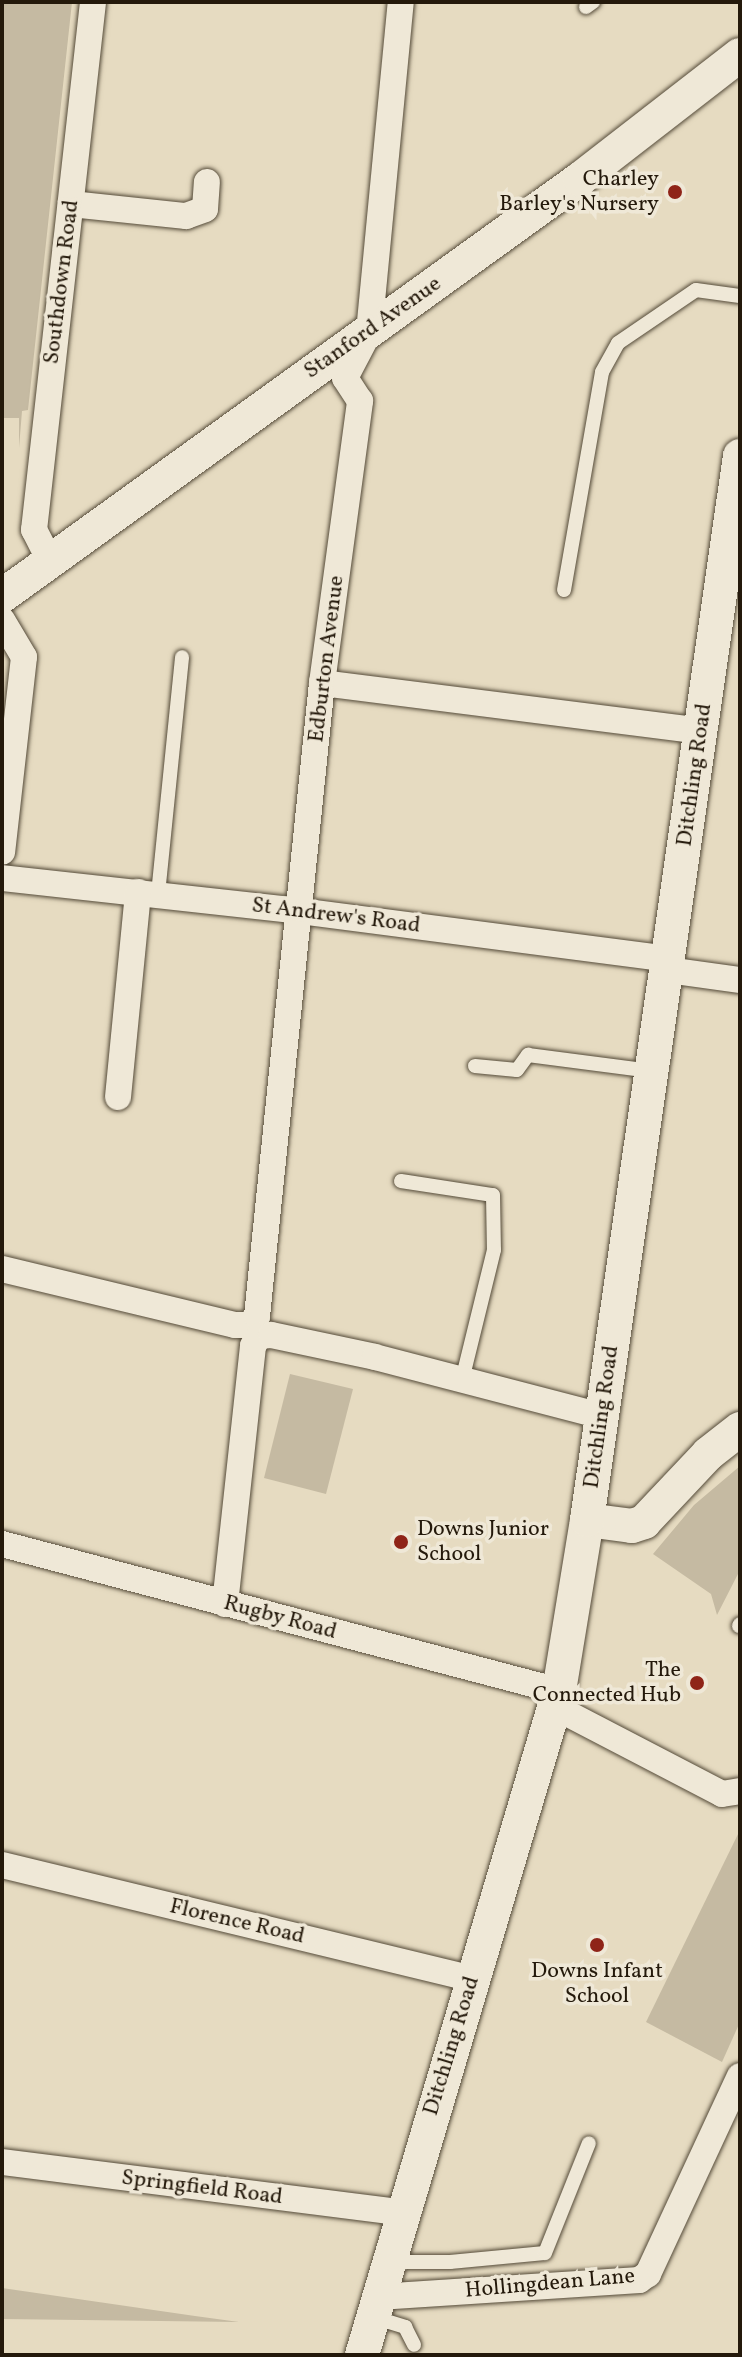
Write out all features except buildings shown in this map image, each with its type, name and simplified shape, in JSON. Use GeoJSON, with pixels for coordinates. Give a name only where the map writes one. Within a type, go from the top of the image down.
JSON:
{"type":"FeatureCollection","features":[{"type":"Feature","properties":{"kind":"street","name":"Southdown Road"},"geometry":{"type":"LineString","coordinates":[[49,559],[34,530],[93,2]]}},
{"type":"Feature","properties":{"kind":"street","name":"Edburton Avenue"},"geometry":{"type":"LineString","coordinates":[[225,1604],[322,683],[360,401],[345,378],[369,332],[401,2]]}},
{"type":"Feature","properties":{"kind":"street","name":"Stanford Avenue"},"geometry":{"type":"LineString","coordinates":[[2,596],[49,559],[580,179],[726,80],[740,55]]}},
{"type":"Feature","properties":{"kind":"street"},"geometry":{"type":"LineString","coordinates":[[71,204],[186,216],[205,209],[207,182]]}},
{"type":"Feature","properties":{"kind":"street","name":"Ditchling Road"},"geometry":{"type":"LineString","coordinates":[[362,2355],[557,1699],[587,1520],[740,456]]}},
{"type":"Feature","properties":{"kind":"street"},"geometry":{"type":"LineString","coordinates":[[2,620],[24,657],[2,852]]}},
{"type":"Feature","properties":{"kind":"street"},"geometry":{"type":"LineString","coordinates":[[322,683],[701,731]]}},
{"type":"Feature","properties":{"kind":"street","name":"St Andrew's Road"},"geometry":{"type":"LineString","coordinates":[[2,878],[300,911],[668,964],[740,980]]}},
{"type":"Feature","properties":{"kind":"street"},"geometry":{"type":"LineString","coordinates":[[118,1097],[148,893]]}},
{"type":"Feature","properties":{"kind":"street"},"geometry":{"type":"LineString","coordinates":[[2,1269],[602,1416]]}},
{"type":"Feature","properties":{"kind":"street"},"geometry":{"type":"LineString","coordinates":[[587,1520],[632,1526],[644,1522],[708,1454],[740,1429]]}},
{"type":"Feature","properties":{"kind":"street","name":"Rugby Road"},"geometry":{"type":"LineString","coordinates":[[2,1544],[557,1699],[722,1794],[740,1791]]}},
{"type":"Feature","properties":{"kind":"street","name":"Florence Road"},"geometry":{"type":"LineString","coordinates":[[2,1865],[472,1979]]}},
{"type":"Feature","properties":{"kind":"street","name":"Hollingdean Lane"},"geometry":{"type":"LineString","coordinates":[[375,2307],[639,2280],[648,2274],[740,2076]]}},
{"type":"Feature","properties":{"kind":"street","name":"Springfield Road"},"geometry":{"type":"LineString","coordinates":[[2,2162],[403,2213]]}},
{"type":"Feature","properties":{"kind":"lane"},"geometry":{"type":"LineString","coordinates":[[564,590],[602,372],[618,343],[696,290],[740,296]]}},
{"type":"Feature","properties":{"kind":"lane"},"geometry":{"type":"LineString","coordinates":[[148,893],[182,657]]}},
{"type":"Feature","properties":{"kind":"lane"},"geometry":{"type":"LineString","coordinates":[[475,1066],[517,1070],[528,1055],[651,1071]]}},
{"type":"Feature","properties":{"kind":"lane"},"geometry":{"type":"LineString","coordinates":[[401,1181],[493,1195],[494,1250],[462,1380]]}},
{"type":"Feature","properties":{"kind":"lane"},"geometry":{"type":"LineString","coordinates":[[390,2258],[405,2262],[450,2262],[545,2253],[589,2143]]}},
{"type":"Feature","properties":{"kind":"lane"},"geometry":{"type":"LineString","coordinates":[[375,2307],[405,2327],[414,2345]]}},
{"type":"Feature","properties":{"kind":"shaded area"},"geometry":{"type":"Polygon","coordinates":[[[2,2],[72,2],[28,410],[22,411],[19,448],[19,418],[2,418],[2,2]]]}},
{"type":"Feature","properties":{"kind":"shaded area"},"geometry":{"type":"Polygon","coordinates":[[[290,1374],[353,1389],[326,1494],[264,1478],[290,1374]]]}},
{"type":"Feature","properties":{"kind":"shaded area"},"geometry":{"type":"Polygon","coordinates":[[[740,1466],[740,1570],[717,1615],[711,1594],[653,1554],[694,1505],[740,1466]]]}},
{"type":"Feature","properties":{"kind":"shaded area"},"geometry":{"type":"Polygon","coordinates":[[[740,1830],[740,2022],[722,2062],[646,2022],[740,1830]]]}},
{"type":"Feature","properties":{"kind":"shaded area"},"geometry":{"type":"Polygon","coordinates":[[[2,2288],[195,2316],[239,2322],[2,2319],[2,2288]]]}},
{"type":"Feature","properties":{"kind":"place","name":"Charley Barley's Nursery"},"geometry":{"type":"Point","coordinates":[675,192]}},
{"type":"Feature","properties":{"kind":"place","name":"Downs Junior School"},"geometry":{"type":"Point","coordinates":[401,1542]}},
{"type":"Feature","properties":{"kind":"place","name":"The Connected Hub"},"geometry":{"type":"Point","coordinates":[697,1683]}},
{"type":"Feature","properties":{"kind":"place","name":"Downs Infant School"},"geometry":{"type":"Point","coordinates":[597,1945]}}]}
